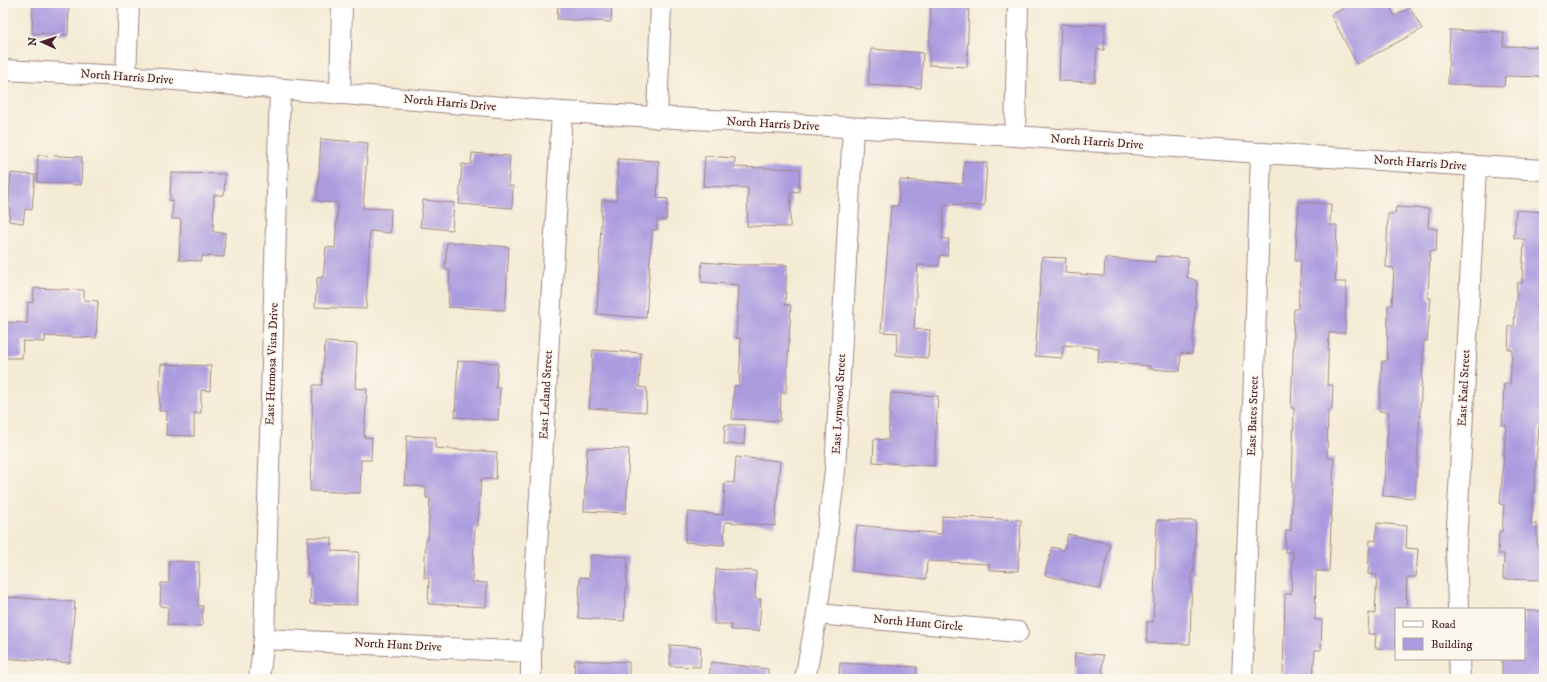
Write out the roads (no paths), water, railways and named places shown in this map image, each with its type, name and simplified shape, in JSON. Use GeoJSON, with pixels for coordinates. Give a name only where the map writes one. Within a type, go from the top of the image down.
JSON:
{"type":"FeatureCollection","features":[{"type":"Feature","properties":{"kind":"street"},"geometry":{"type":"LineString","coordinates":[[126,76],[129,3]]}},
{"type":"Feature","properties":{"kind":"street"},"geometry":{"type":"LineString","coordinates":[[340,94],[342,3]]}},
{"type":"Feature","properties":{"kind":"street"},"geometry":{"type":"LineString","coordinates":[[657,118],[661,3]]}},
{"type":"Feature","properties":{"kind":"street"},"geometry":{"type":"LineString","coordinates":[[1014,136],[1018,3]]}},
{"type":"Feature","properties":{"kind":"street","name":"North Harris Drive"},"geometry":{"type":"LineString","coordinates":[[3,70],[126,76],[280,90],[562,112],[1014,136],[1476,167],[1544,170]]}},
{"type":"Feature","properties":{"kind":"street","name":"East Hermosa Vista Drive"},"geometry":{"type":"LineString","coordinates":[[259,679],[264,638],[280,90]]}},
{"type":"Feature","properties":{"kind":"street","name":"East Leland Street"},"geometry":{"type":"LineString","coordinates":[[531,679],[531,652],[562,112]]}},
{"type":"Feature","properties":{"kind":"street","name":"East Lynwood Street"},"geometry":{"type":"LineString","coordinates":[[805,679],[818,614],[835,471],[853,128]]}},
{"type":"Feature","properties":{"kind":"street","name":"East Bates Street"},"geometry":{"type":"LineString","coordinates":[[1242,679],[1261,153]]}},
{"type":"Feature","properties":{"kind":"street","name":"East Kael Street"},"geometry":{"type":"LineString","coordinates":[[1458,608],[1456,546],[1476,167]]}},
{"type":"Feature","properties":{"kind":"street","name":"North Hunt Circle"},"geometry":{"type":"LineString","coordinates":[[818,614],[1018,632]]}},
{"type":"Feature","properties":{"kind":"street","name":"North Hunt Drive"},"geometry":{"type":"LineString","coordinates":[[264,638],[531,652]]}},
{"type":"Feature","properties":{"kind":"street"},"geometry":{"type":"LineString","coordinates":[[1459,660],[1460,679]]}}]}
